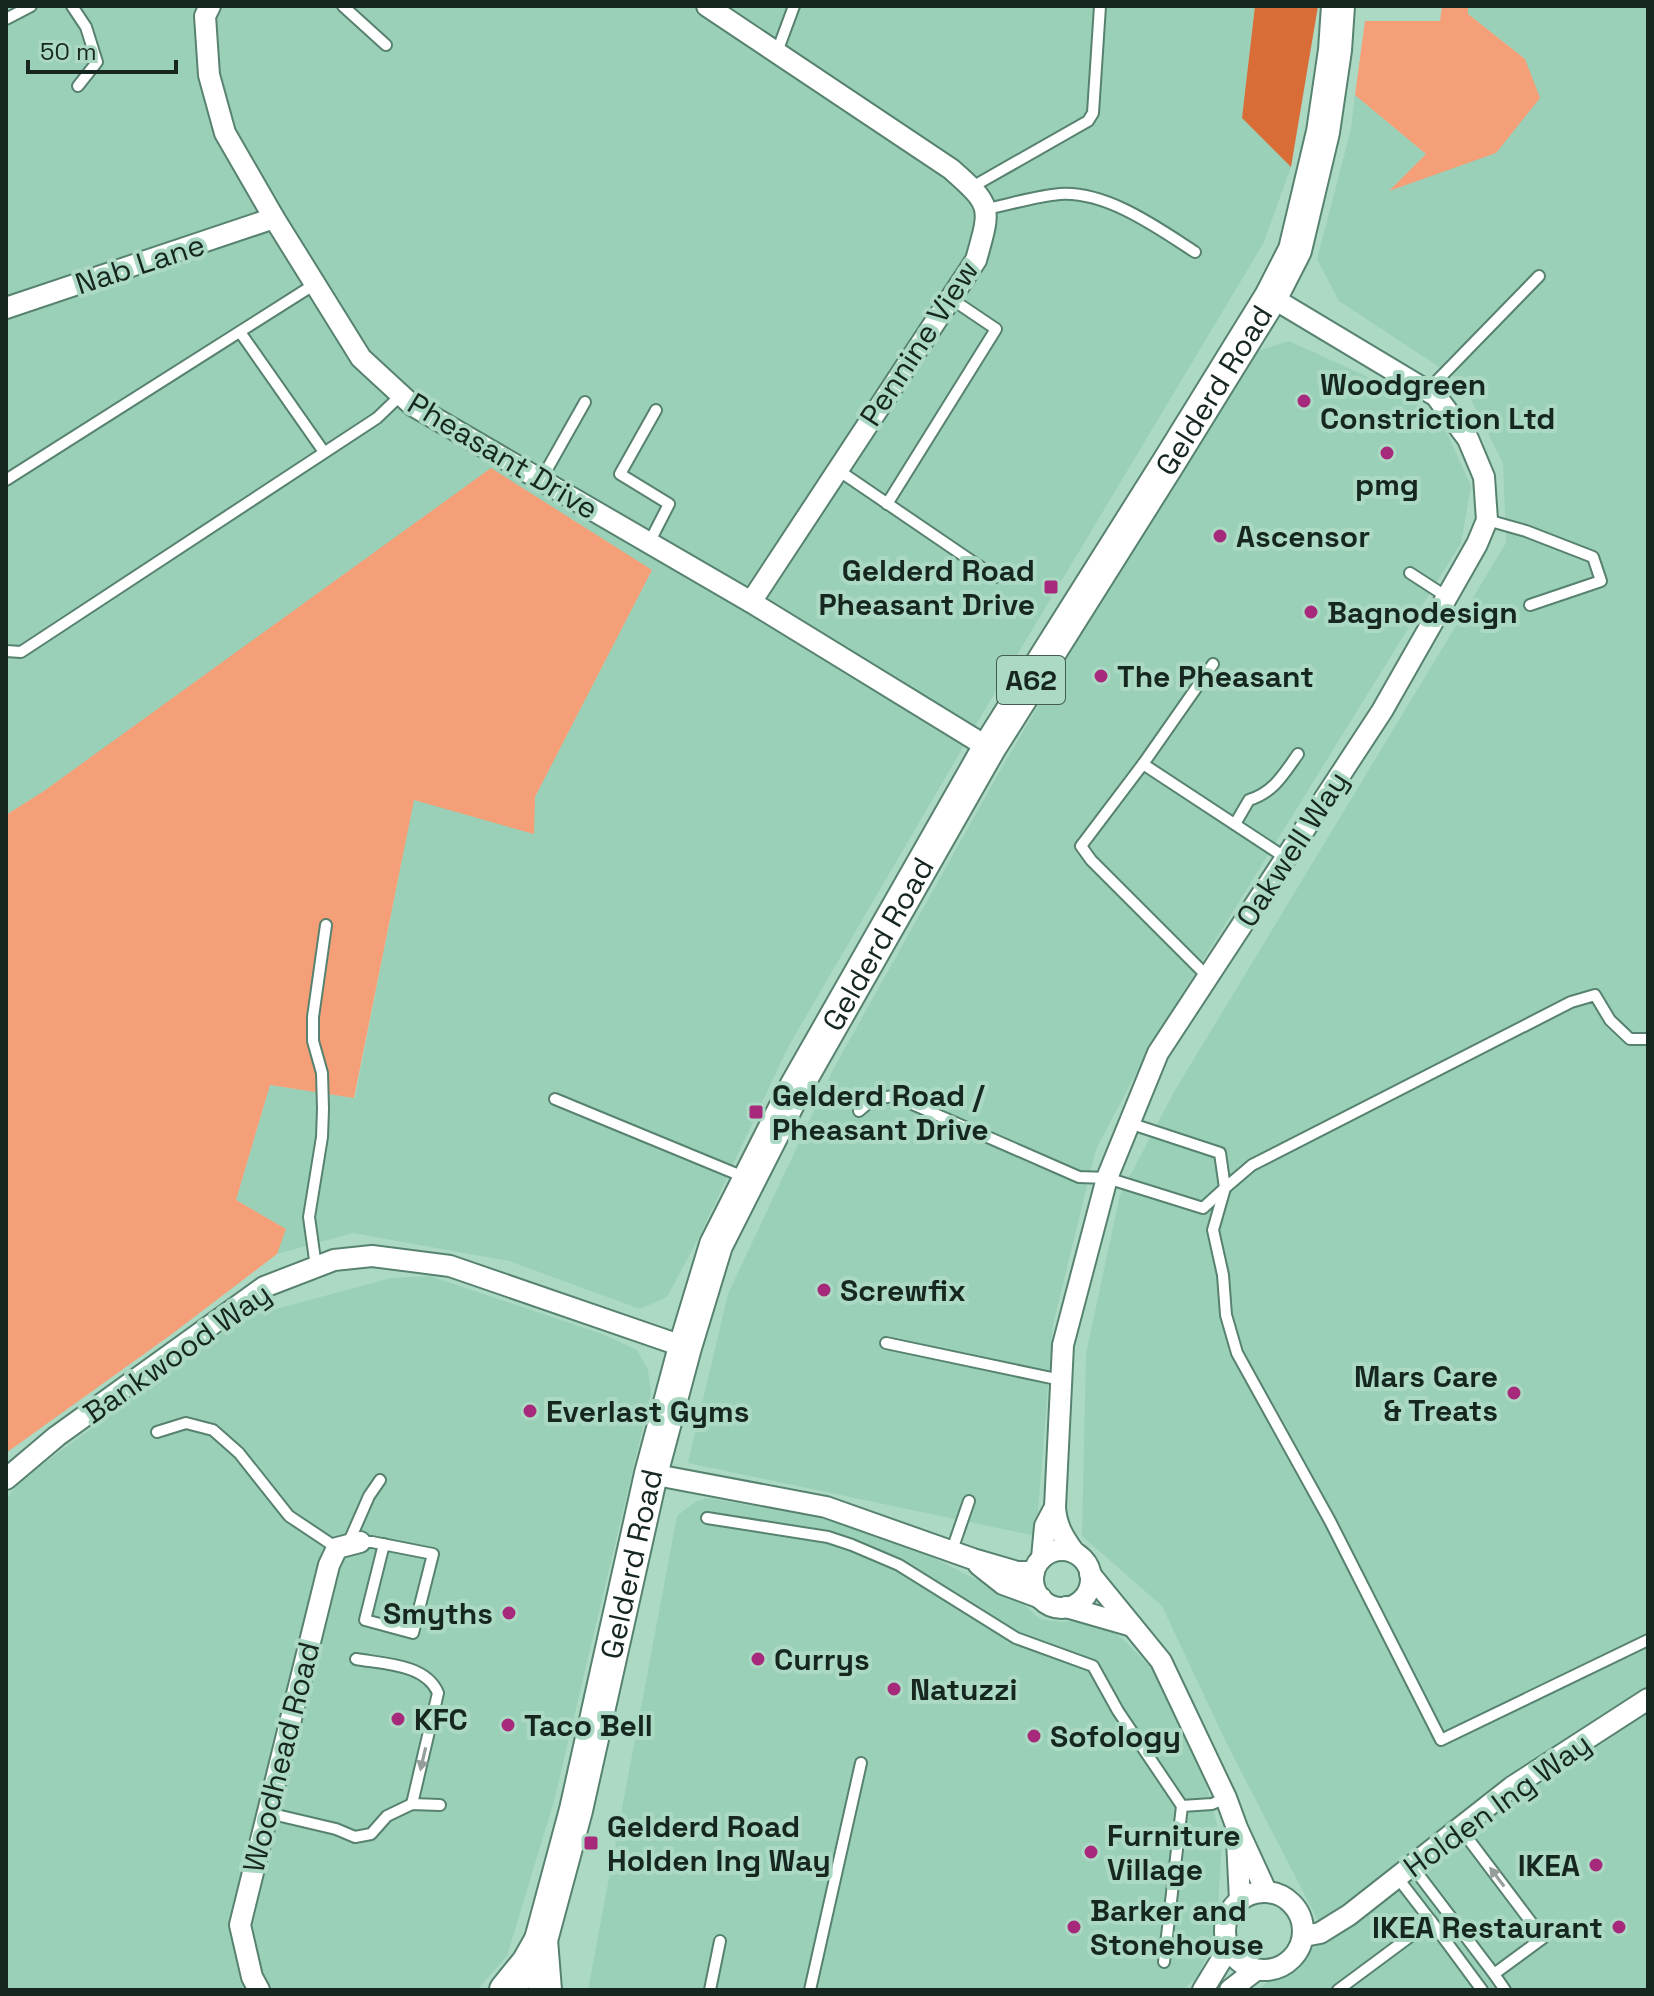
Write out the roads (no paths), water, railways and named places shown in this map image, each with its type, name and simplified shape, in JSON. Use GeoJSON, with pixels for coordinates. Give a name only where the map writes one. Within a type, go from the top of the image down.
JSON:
{"type":"FeatureCollection","features":[{"type":"Feature","properties":{"kind":"main road","name":"Gelderd Road"},"geometry":{"type":"LineString","coordinates":[[506,1990],[528,1963],[541,1940],[576,1810],[651,1474],[716,1245],[796,1087],[989,748],[1271,297],[1295,250],[1323,132],[1338,6]]}},
{"type":"Feature","properties":{"kind":"main road","name":"Gelderd Road"},"geometry":{"type":"LineString","coordinates":[[541,1940],[545,1990]]}},
{"type":"Feature","properties":{"kind":"street","name":"Pheasant Drive"},"geometry":{"type":"LineString","coordinates":[[210,6],[205,16],[209,75],[225,133],[361,358],[412,405],[751,602],[989,748]]}},
{"type":"Feature","properties":{"kind":"street"},"geometry":{"type":"LineString","coordinates":[[707,6],[951,169],[980,195],[987,209]]}},
{"type":"Feature","properties":{"kind":"street","name":"Pennine View"},"geometry":{"type":"LineString","coordinates":[[751,602],[976,260],[987,223],[987,209]]}},
{"type":"Feature","properties":{"kind":"street","name":"Nab Lane"},"geometry":{"type":"LineString","coordinates":[[6,308],[274,218]]}},
{"type":"Feature","properties":{"kind":"street","name":"Oakwell Way"},"geometry":{"type":"LineString","coordinates":[[1074,1552],[1061,1535],[1055,1507],[1063,1345],[1107,1178],[1129,1123],[1158,1053],[1382,711],[1477,544],[1487,520],[1484,477],[1468,439],[1436,396],[1271,297]]}},
{"type":"Feature","properties":{"kind":"street","name":"Bankwood Way"},"geometry":{"type":"LineString","coordinates":[[6,1479],[57,1436],[264,1287],[334,1260],[372,1256],[450,1266],[685,1347]]}},
{"type":"Feature","properties":{"kind":"street"},"geometry":{"type":"LineString","coordinates":[[651,1474],[826,1507],[1017,1572],[1038,1565],[1056,1550],[1074,1552],[1161,1661],[1266,1891]]}},
{"type":"Feature","properties":{"kind":"street","name":"Oakwell Way"},"geometry":{"type":"LineString","coordinates":[[1038,1565],[1045,1526],[1055,1507]]}},
{"type":"Feature","properties":{"kind":"street","name":"Woodhead Road"},"geometry":{"type":"LineString","coordinates":[[259,1990],[252,1977],[240,1925],[329,1565],[348,1545]]}},
{"type":"Feature","properties":{"kind":"street"},"geometry":{"type":"LineString","coordinates":[[973,1559],[1003,1584],[1056,1607],[1066,1607],[1132,1626]]}},
{"type":"Feature","properties":{"kind":"street"},"geometry":{"type":"LineString","coordinates":[[1038,1565],[1033,1581],[1041,1598]]}},
{"type":"Feature","properties":{"kind":"street"},"geometry":{"type":"LineString","coordinates":[[1066,1607],[1082,1599],[1088,1592],[1090,1574]]}},
{"type":"Feature","properties":{"kind":"street","name":"Holden Ing Way"},"geometry":{"type":"LineString","coordinates":[[1304,1936],[1320,1933],[1349,1915],[1512,1787],[1648,1699]]}},
{"type":"Feature","properties":{"kind":"street"},"geometry":{"type":"LineString","coordinates":[[1237,1828],[1240,1900]]}},
{"type":"Feature","properties":{"kind":"street"},"geometry":{"type":"LineString","coordinates":[[1266,1891],[1279,1894],[1298,1911],[1304,1936],[1300,1948],[1282,1967],[1269,1971],[1256,1970],[1235,1959],[1228,1949],[1225,1922],[1240,1900],[1266,1891]]}},
{"type":"Feature","properties":{"kind":"street"},"geometry":{"type":"LineString","coordinates":[[1298,1911],[1349,1915]]}},
{"type":"Feature","properties":{"kind":"street"},"geometry":{"type":"LineString","coordinates":[[1203,1990],[1228,1949]]}},
{"type":"Feature","properties":{"kind":"street"},"geometry":{"type":"LineString","coordinates":[[1230,1990],[1256,1970]]}},
{"type":"Feature","properties":{"kind":"lane"},"geometry":{"type":"LineString","coordinates":[[6,19],[31,6]]}},
{"type":"Feature","properties":{"kind":"lane"},"geometry":{"type":"LineString","coordinates":[[72,6],[86,27],[97,62],[78,86]]}},
{"type":"Feature","properties":{"kind":"lane"},"geometry":{"type":"LineString","coordinates":[[343,6],[386,45]]}},
{"type":"Feature","properties":{"kind":"lane"},"geometry":{"type":"LineString","coordinates":[[777,52],[794,6]]}},
{"type":"Feature","properties":{"kind":"lane"},"geometry":{"type":"LineString","coordinates":[[972,187],[1088,121],[1093,113],[1100,6]]}},
{"type":"Feature","properties":{"kind":"lane"},"geometry":{"type":"LineString","coordinates":[[987,209],[1062,194],[1098,200],[1130,211],[1195,252]]}},
{"type":"Feature","properties":{"kind":"lane"},"geometry":{"type":"LineString","coordinates":[[1427,391],[1539,276]]}},
{"type":"Feature","properties":{"kind":"lane"},"geometry":{"type":"LineString","coordinates":[[6,480],[315,284]]}},
{"type":"Feature","properties":{"kind":"lane"},"geometry":{"type":"LineString","coordinates":[[887,504],[996,329],[950,298]]}},
{"type":"Feature","properties":{"kind":"lane"},"geometry":{"type":"LineString","coordinates":[[240,332],[324,452]]}},
{"type":"Feature","properties":{"kind":"lane"},"geometry":{"type":"LineString","coordinates":[[6,651],[21,652],[377,418],[401,395]]}},
{"type":"Feature","properties":{"kind":"lane"},"geometry":{"type":"LineString","coordinates":[[541,480],[585,402]]}},
{"type":"Feature","properties":{"kind":"lane"},"geometry":{"type":"LineString","coordinates":[[649,543],[669,504],[620,474],[656,410]]}},
{"type":"Feature","properties":{"kind":"lane"},"geometry":{"type":"LineString","coordinates":[[838,470],[995,577]]}},
{"type":"Feature","properties":{"kind":"lane"},"geometry":{"type":"LineString","coordinates":[[1487,520],[1526,531],[1593,557],[1601,581],[1530,605]]}},
{"type":"Feature","properties":{"kind":"lane"},"geometry":{"type":"LineString","coordinates":[[1410,573],[1447,597]]}},
{"type":"Feature","properties":{"kind":"lane"},"geometry":{"type":"LineString","coordinates":[[1208,977],[1091,860],[1081,846],[1213,664]]}},
{"type":"Feature","properties":{"kind":"lane"},"geometry":{"type":"LineString","coordinates":[[1235,824],[1249,800],[1263,796],[1275,787],[1298,754]]}},
{"type":"Feature","properties":{"kind":"lane"},"geometry":{"type":"LineString","coordinates":[[1143,764],[1286,858]]}},
{"type":"Feature","properties":{"kind":"lane"},"geometry":{"type":"LineString","coordinates":[[316,1267],[309,1217],[323,1109],[322,1073],[313,1041],[313,1017],[326,925]]}},
{"type":"Feature","properties":{"kind":"lane"},"geometry":{"type":"LineString","coordinates":[[859,1111],[873,1099],[894,1096],[1079,1177],[1107,1178],[1203,1208],[1252,1165],[1571,1002],[1595,995],[1610,1020],[1630,1039],[1648,1039]]}},
{"type":"Feature","properties":{"kind":"lane"},"geometry":{"type":"LineString","coordinates":[[555,1099],[750,1179]]}},
{"type":"Feature","properties":{"kind":"lane"},"geometry":{"type":"LineString","coordinates":[[1129,1123],[1220,1153],[1225,1188],[1213,1230],[1223,1275],[1226,1315],[1237,1353],[1330,1521],[1441,1740],[1648,1640]]}},
{"type":"Feature","properties":{"kind":"lane"},"geometry":{"type":"LineString","coordinates":[[886,1343],[1061,1380]]}},
{"type":"Feature","properties":{"kind":"lane"},"geometry":{"type":"LineString","coordinates":[[157,1432],[186,1423],[213,1430],[239,1453],[289,1516],[348,1545],[384,1544],[433,1554],[413,1633],[365,1620],[384,1544]]}},
{"type":"Feature","properties":{"kind":"lane"},"geometry":{"type":"LineString","coordinates":[[348,1545],[369,1496],[380,1480]]}},
{"type":"Feature","properties":{"kind":"lane"},"geometry":{"type":"LineString","coordinates":[[952,1550],[969,1501]]}},
{"type":"Feature","properties":{"kind":"lane"},"geometry":{"type":"LineString","coordinates":[[707,1518],[828,1537],[852,1545],[899,1565],[1016,1638],[1093,1666],[1118,1711],[1182,1806],[1164,1962]]}},
{"type":"Feature","properties":{"kind":"lane"},"geometry":{"type":"LineString","coordinates":[[356,1659],[416,1671],[433,1682],[438,1693],[412,1804]]}},
{"type":"Feature","properties":{"kind":"lane"},"geometry":{"type":"LineString","coordinates":[[810,1990],[861,1763]]}},
{"type":"Feature","properties":{"kind":"lane"},"geometry":{"type":"LineString","coordinates":[[1182,1806],[1212,1804],[1226,1798]]}},
{"type":"Feature","properties":{"kind":"lane"},"geometry":{"type":"LineString","coordinates":[[268,1813],[336,1829],[355,1837],[371,1834],[387,1816],[412,1804],[440,1805]]}},
{"type":"Feature","properties":{"kind":"lane"},"geometry":{"type":"LineString","coordinates":[[1460,1828],[1543,1938],[1494,1974]]}},
{"type":"Feature","properties":{"kind":"lane"},"geometry":{"type":"LineString","coordinates":[[1405,1871],[1431,1921],[1482,1990]]}},
{"type":"Feature","properties":{"kind":"lane"},"geometry":{"type":"LineString","coordinates":[[1405,1871],[1505,1990]]}},
{"type":"Feature","properties":{"kind":"lane"},"geometry":{"type":"LineString","coordinates":[[1338,1990],[1431,1921]]}},
{"type":"Feature","properties":{"kind":"lane"},"geometry":{"type":"LineString","coordinates":[[710,1990],[720,1941]]}},
{"type":"Feature","properties":{"kind":"place","name":"Woodgreen Constriction Ltd"},"geometry":{"type":"Point","coordinates":[1304,401]}},
{"type":"Feature","properties":{"kind":"place","name":"pmg"},"geometry":{"type":"Point","coordinates":[1387,453]}},
{"type":"Feature","properties":{"kind":"place","name":"Ascensor"},"geometry":{"type":"Point","coordinates":[1220,536]}},
{"type":"Feature","properties":{"kind":"place","name":"Gelderd Road Pheasant Drive"},"geometry":{"type":"Point","coordinates":[1051,587]}},
{"type":"Feature","properties":{"kind":"place","name":"Bagnodesign"},"geometry":{"type":"Point","coordinates":[1311,612]}},
{"type":"Feature","properties":{"kind":"place","name":"The Pheasant"},"geometry":{"type":"Point","coordinates":[1101,676]}},
{"type":"Feature","properties":{"kind":"place","name":"Gelderd Road / Pheasant Drive"},"geometry":{"type":"Point","coordinates":[756,1112]}},
{"type":"Feature","properties":{"kind":"place","name":"Screwfix"},"geometry":{"type":"Point","coordinates":[824,1290]}},
{"type":"Feature","properties":{"kind":"place","name":"Mars Care & Treats"},"geometry":{"type":"Point","coordinates":[1514,1393]}},
{"type":"Feature","properties":{"kind":"place","name":"Everlast Gyms"},"geometry":{"type":"Point","coordinates":[530,1411]}},
{"type":"Feature","properties":{"kind":"place","name":"Smyths"},"geometry":{"type":"Point","coordinates":[509,1613]}},
{"type":"Feature","properties":{"kind":"place","name":"Currys"},"geometry":{"type":"Point","coordinates":[758,1659]}},
{"type":"Feature","properties":{"kind":"place","name":"Natuzzi"},"geometry":{"type":"Point","coordinates":[894,1689]}},
{"type":"Feature","properties":{"kind":"place","name":"KFC"},"geometry":{"type":"Point","coordinates":[398,1719]}},
{"type":"Feature","properties":{"kind":"place","name":"Taco Bell"},"geometry":{"type":"Point","coordinates":[508,1725]}},
{"type":"Feature","properties":{"kind":"place","name":"Sofology"},"geometry":{"type":"Point","coordinates":[1034,1736]}},
{"type":"Feature","properties":{"kind":"place","name":"Gelderd Road Holden Ing Way"},"geometry":{"type":"Point","coordinates":[591,1843]}},
{"type":"Feature","properties":{"kind":"place","name":"Furniture Village"},"geometry":{"type":"Point","coordinates":[1091,1852]}},
{"type":"Feature","properties":{"kind":"place","name":"IKEA"},"geometry":{"type":"Point","coordinates":[1596,1865]}},
{"type":"Feature","properties":{"kind":"place","name":"Barker and Stonehouse"},"geometry":{"type":"Point","coordinates":[1074,1927]}},
{"type":"Feature","properties":{"kind":"place","name":"IKEA Restaurant"},"geometry":{"type":"Point","coordinates":[1619,1927]}}]}
